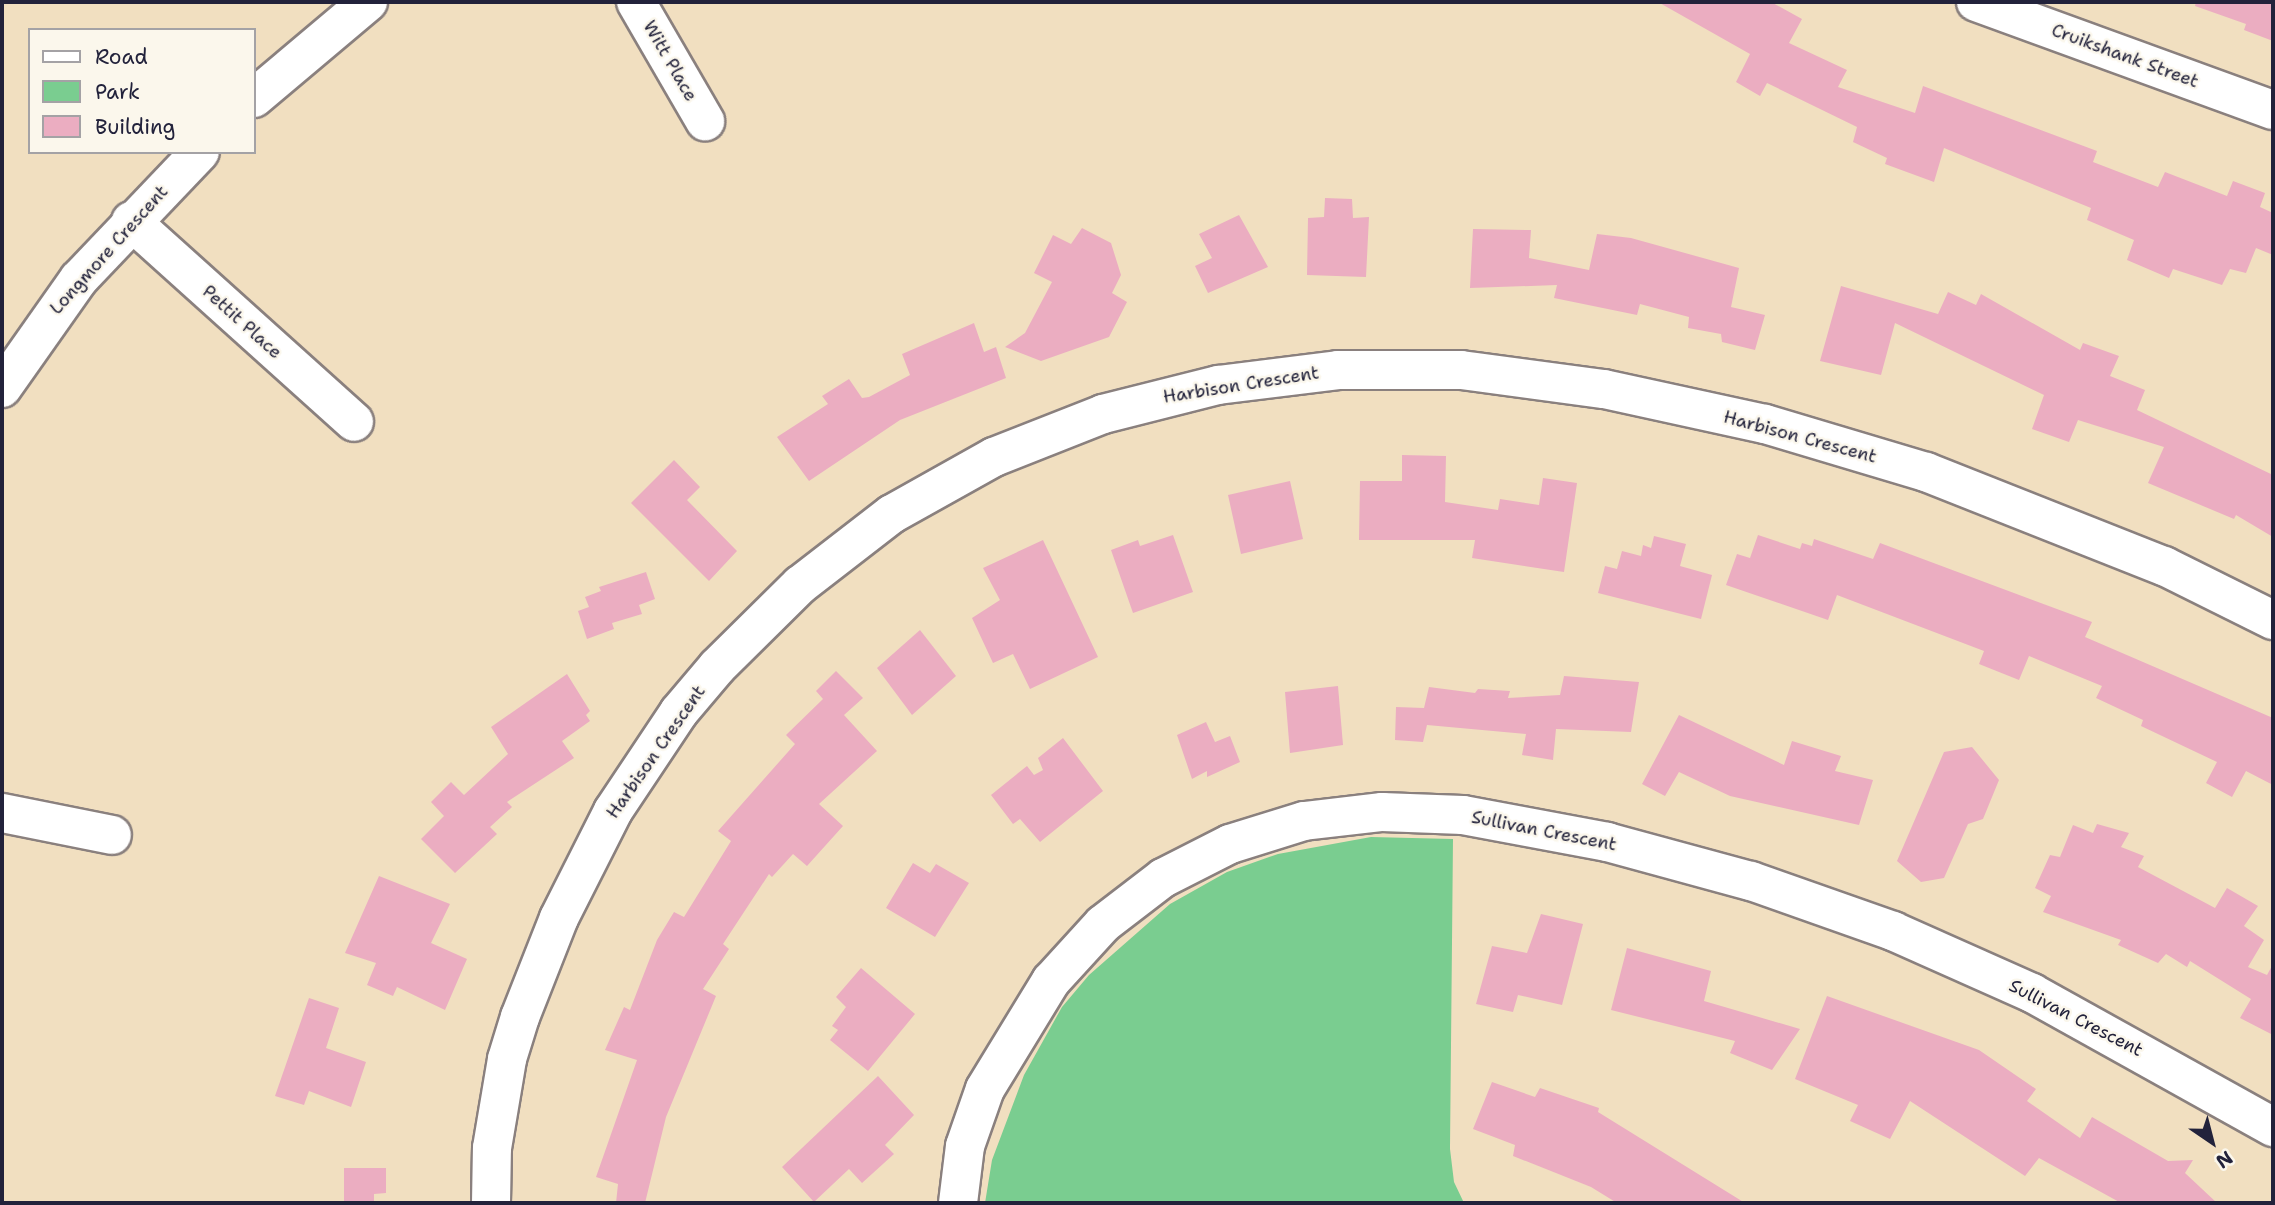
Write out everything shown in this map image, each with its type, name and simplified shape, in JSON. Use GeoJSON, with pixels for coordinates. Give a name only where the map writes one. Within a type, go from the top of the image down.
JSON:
{"type":"FeatureCollection","features":[{"type":"Feature","properties":{"kind":"street"},"geometry":{"type":"LineString","coordinates":[[256,96],[368,2]]}},
{"type":"Feature","properties":{"kind":"street","name":"Witt Place"},"geometry":{"type":"LineString","coordinates":[[636,2],[705,121]]}},
{"type":"Feature","properties":{"kind":"street","name":"Cruikshank Street"},"geometry":{"type":"LineString","coordinates":[[1976,2],[2273,110]]}},
{"type":"Feature","properties":{"kind":"street","name":"Longmore Crescent"},"geometry":{"type":"LineString","coordinates":[[2,388],[79,279],[131,221],[198,154]]}},
{"type":"Feature","properties":{"kind":"street","name":"Pettit Place"},"geometry":{"type":"LineString","coordinates":[[131,221],[354,422]]}},
{"type":"Feature","properties":{"kind":"street","name":"Harbison Crescent"},"geometry":{"type":"LineString","coordinates":[[491,1203],[492,1148],[508,1059],[520,1017],[559,918],[613,811],[679,712],[717,667],[800,584],[892,514],[994,457],[1102,414],[1218,385],[1338,370],[1461,370],[1604,388],[1765,424],[1926,472],[2164,566],[2273,620]]}},
{"type":"Feature","properties":{"kind":"street","name":"Sullivan Crescent"},"geometry":{"type":"LineString","coordinates":[[958,1203],[965,1146],[985,1089],[1051,981],[1103,924],[1163,878],[1230,844],[1304,821],[1382,812],[1463,815],[1607,842],[1776,890],[1893,932],[2032,993],[2273,1127]]}},
{"type":"Feature","properties":{"kind":"street"},"geometry":{"type":"LineString","coordinates":[[2,813],[112,835]]}},
{"type":"Feature","properties":{"kind":"green space"},"geometry":{"type":"Polygon","coordinates":[[[1371,837],[1453,839],[1450,1149],[1454,1182],[1464,1203],[985,1203],[992,1160],[1024,1075],[1062,1007],[1089,975],[1170,904],[1227,872],[1278,854],[1371,837]]]}},
{"type":"Feature","properties":{"kind":"building"},"geometry":{"type":"Polygon","coordinates":[[[1658,2],[1771,2],[1802,19],[1789,43],[1847,70],[1838,87],[1915,113],[1923,86],[2097,151],[2093,162],[2158,187],[2165,172],[2227,196],[2233,181],[2265,193],[2260,207],[2273,213],[2273,255],[2256,248],[2246,273],[2230,269],[2222,285],[2173,269],[2169,278],[2127,260],[2134,240],[2087,220],[2091,208],[1944,148],[1934,182],[1885,164],[1887,158],[1853,142],[1857,127],[1767,83],[1760,96],[1736,82],[1750,54],[1658,2]]]}},
{"type":"Feature","properties":{"kind":"building"},"geometry":{"type":"Polygon","coordinates":[[[2196,2],[2273,2],[2273,41],[2244,30],[2246,24],[2195,6],[2196,2]]]}},
{"type":"Feature","properties":{"kind":"building"},"geometry":{"type":"Polygon","coordinates":[[[1325,198],[1352,199],[1353,218],[1369,217],[1366,277],[1307,275],[1308,218],[1324,217],[1325,198]]]}},
{"type":"Feature","properties":{"kind":"building"},"geometry":{"type":"Polygon","coordinates":[[[1239,215],[1268,267],[1208,293],[1195,266],[1212,258],[1199,234],[1239,215]]]}},
{"type":"Feature","properties":{"kind":"building"},"geometry":{"type":"Polygon","coordinates":[[[1082,228],[1111,243],[1121,275],[1112,293],[1127,302],[1109,337],[1041,361],[1005,347],[1025,333],[1052,282],[1034,273],[1053,235],[1071,244],[1082,228]]]}},
{"type":"Feature","properties":{"kind":"building"},"geometry":{"type":"Polygon","coordinates":[[[1473,229],[1531,230],[1529,258],[1589,270],[1597,234],[1631,238],[1739,268],[1731,307],[1765,315],[1755,350],[1722,342],[1721,334],[1688,328],[1689,317],[1640,304],[1637,315],[1554,298],[1557,285],[1470,288],[1473,229]]]}},
{"type":"Feature","properties":{"kind":"building"},"geometry":{"type":"Polygon","coordinates":[[[1841,286],[1938,314],[1948,292],[1976,305],[1981,294],[2080,350],[2083,343],[2119,356],[2110,376],[2145,390],[2137,410],[2273,475],[2273,537],[2236,515],[2234,519],[2148,483],[2164,447],[2078,420],[2069,442],[2032,429],[2044,395],[1895,323],[1881,375],[1820,361],[1841,286]]]}},
{"type":"Feature","properties":{"kind":"building"},"geometry":{"type":"Polygon","coordinates":[[[974,323],[984,352],[996,347],[1006,378],[900,420],[809,481],[777,437],[828,404],[822,396],[849,379],[862,398],[869,397],[910,375],[902,354],[974,323]]]}},
{"type":"Feature","properties":{"kind":"building"},"geometry":{"type":"Polygon","coordinates":[[[1402,455],[1446,456],[1445,502],[1498,510],[1500,499],[1539,505],[1543,478],[1577,483],[1564,572],[1472,558],[1475,540],[1359,540],[1360,481],[1402,481],[1402,455]]]}},
{"type":"Feature","properties":{"kind":"building"},"geometry":{"type":"Polygon","coordinates":[[[674,460],[700,487],[687,500],[737,551],[709,581],[631,503],[674,460]]]}},
{"type":"Feature","properties":{"kind":"building"},"geometry":{"type":"Polygon","coordinates":[[[1290,481],[1303,539],[1241,554],[1228,495],[1290,481]]]}},
{"type":"Feature","properties":{"kind":"building"},"geometry":{"type":"Polygon","coordinates":[[[1173,535],[1193,592],[1133,613],[1111,550],[1138,540],[1140,546],[1173,535]]]}},
{"type":"Feature","properties":{"kind":"building"},"geometry":{"type":"Polygon","coordinates":[[[1758,535],[1800,549],[1802,543],[1812,546],[1814,539],[1873,559],[1880,543],[2092,622],[2085,637],[2273,718],[2273,785],[2246,771],[2232,797],[2206,783],[2217,762],[2141,726],[2143,720],[2096,698],[2102,686],[2029,656],[2019,680],[1979,664],[1984,651],[1837,595],[1828,620],[1726,585],[1737,554],[1750,558],[1758,535]]]}},
{"type":"Feature","properties":{"kind":"building"},"geometry":{"type":"Polygon","coordinates":[[[1654,536],[1686,544],[1680,566],[1712,575],[1701,619],[1598,593],[1605,566],[1617,569],[1622,551],[1641,556],[1643,545],[1651,548],[1654,536]]]}},
{"type":"Feature","properties":{"kind":"building"},"geometry":{"type":"Polygon","coordinates":[[[1043,540],[1098,657],[1030,689],[1013,654],[993,663],[972,618],[1000,600],[983,568],[1043,540]]]}},
{"type":"Feature","properties":{"kind":"building"},"geometry":{"type":"Polygon","coordinates":[[[646,572],[655,599],[639,605],[642,614],[612,623],[614,629],[587,639],[578,611],[589,607],[585,597],[601,591],[599,587],[646,572]]]}},
{"type":"Feature","properties":{"kind":"building"},"geometry":{"type":"Polygon","coordinates":[[[920,630],[956,676],[912,715],[877,668],[920,630]]]}},
{"type":"Feature","properties":{"kind":"building"},"geometry":{"type":"Polygon","coordinates":[[[836,671],[863,698],[844,715],[877,751],[819,804],[843,826],[807,866],[793,854],[772,877],[769,874],[723,944],[729,949],[703,989],[716,996],[666,1117],[645,1203],[616,1203],[618,1184],[596,1177],[637,1060],[605,1050],[624,1007],[630,1010],[657,940],[674,912],[684,917],[731,841],[718,831],[795,744],[786,735],[823,699],[816,691],[836,671]]]}},
{"type":"Feature","properties":{"kind":"building"},"geometry":{"type":"Polygon","coordinates":[[[567,674],[590,711],[586,715],[590,721],[562,741],[574,758],[507,802],[512,807],[490,827],[497,834],[455,873],[421,839],[444,816],[431,802],[451,782],[464,795],[508,754],[491,727],[567,674]]]}},
{"type":"Feature","properties":{"kind":"building"},"geometry":{"type":"Polygon","coordinates":[[[1564,676],[1639,682],[1631,732],[1556,729],[1553,760],[1522,755],[1526,734],[1427,725],[1423,742],[1395,740],[1396,707],[1424,708],[1429,687],[1475,693],[1478,689],[1510,691],[1508,698],[1560,695],[1564,676]]]}},
{"type":"Feature","properties":{"kind":"building"},"geometry":{"type":"Polygon","coordinates":[[[1338,686],[1343,745],[1290,753],[1285,692],[1338,686]]]}},
{"type":"Feature","properties":{"kind":"building"},"geometry":{"type":"Polygon","coordinates":[[[1679,715],[1784,765],[1792,741],[1841,756],[1835,771],[1873,780],[1859,825],[1730,796],[1679,772],[1665,796],[1642,784],[1679,715]]]}},
{"type":"Feature","properties":{"kind":"building"},"geometry":{"type":"Polygon","coordinates":[[[1206,722],[1215,742],[1230,736],[1240,762],[1207,777],[1207,771],[1192,779],[1177,735],[1206,722]]]}},
{"type":"Feature","properties":{"kind":"building"},"geometry":{"type":"Polygon","coordinates":[[[1063,738],[1103,791],[1040,842],[1020,819],[1013,824],[991,795],[1027,766],[1034,775],[1043,770],[1038,758],[1063,738]]]}},
{"type":"Feature","properties":{"kind":"building"},"geometry":{"type":"Polygon","coordinates":[[[1972,747],[1999,780],[1983,819],[1968,824],[1944,878],[1921,882],[1897,861],[1944,752],[1972,747]]]}},
{"type":"Feature","properties":{"kind":"building"},"geometry":{"type":"Polygon","coordinates":[[[2097,824],[2129,833],[2121,847],[2144,856],[2138,867],[2215,908],[2227,888],[2258,906],[2244,926],[2264,940],[2248,967],[2267,975],[2273,964],[2273,1035],[2240,1018],[2251,999],[2190,961],[2187,967],[2166,954],[2158,963],[2118,945],[2121,940],[2043,912],[2051,896],[2035,888],[2050,855],[2060,857],[2073,825],[2093,833],[2097,824]]]}},
{"type":"Feature","properties":{"kind":"building"},"geometry":{"type":"Polygon","coordinates":[[[913,863],[930,873],[936,864],[969,883],[935,937],[886,908],[913,863]]]}},
{"type":"Feature","properties":{"kind":"building"},"geometry":{"type":"Polygon","coordinates":[[[379,876],[450,904],[431,943],[467,959],[445,1010],[397,987],[393,996],[367,985],[376,963],[345,953],[379,876]]]}},
{"type":"Feature","properties":{"kind":"building"},"geometry":{"type":"Polygon","coordinates":[[[1541,914],[1583,924],[1562,1005],[1518,995],[1513,1012],[1476,1004],[1492,946],[1527,953],[1541,914]]]}},
{"type":"Feature","properties":{"kind":"building"},"geometry":{"type":"Polygon","coordinates":[[[1627,948],[1711,971],[1704,1001],[1800,1029],[1772,1070],[1730,1053],[1735,1041],[1611,1010],[1627,948]]]}},
{"type":"Feature","properties":{"kind":"building"},"geometry":{"type":"Polygon","coordinates":[[[861,968],[915,1014],[868,1071],[830,1040],[838,1030],[832,1026],[846,1007],[836,997],[861,968]]]}},
{"type":"Feature","properties":{"kind":"building"},"geometry":{"type":"Polygon","coordinates":[[[1827,996],[1979,1050],[2036,1089],[2027,1101],[2080,1138],[2092,1117],[2168,1161],[2193,1160],[2185,1173],[2217,1203],[2121,1203],[2039,1158],[2025,1176],[1910,1101],[1890,1139],[1850,1121],[1858,1105],[1795,1079],[1827,996]]]}},
{"type":"Feature","properties":{"kind":"building"},"geometry":{"type":"Polygon","coordinates":[[[309,998],[339,1008],[326,1048],[366,1062],[351,1107],[309,1091],[304,1105],[275,1096],[309,998]]]}},
{"type":"Feature","properties":{"kind":"building"},"geometry":{"type":"Polygon","coordinates":[[[878,1076],[914,1115],[885,1145],[894,1154],[862,1183],[849,1169],[814,1202],[782,1167],[878,1076]]]}},
{"type":"Feature","properties":{"kind":"building"},"geometry":{"type":"Polygon","coordinates":[[[1492,1082],[1535,1097],[1540,1088],[1599,1108],[1598,1112],[1745,1203],[1617,1203],[1591,1187],[1513,1156],[1515,1145],[1473,1129],[1492,1082]]]}},
{"type":"Feature","properties":{"kind":"building"},"geometry":{"type":"Polygon","coordinates":[[[344,1168],[386,1168],[386,1193],[374,1194],[374,1203],[344,1203],[344,1168]]]}}]}
